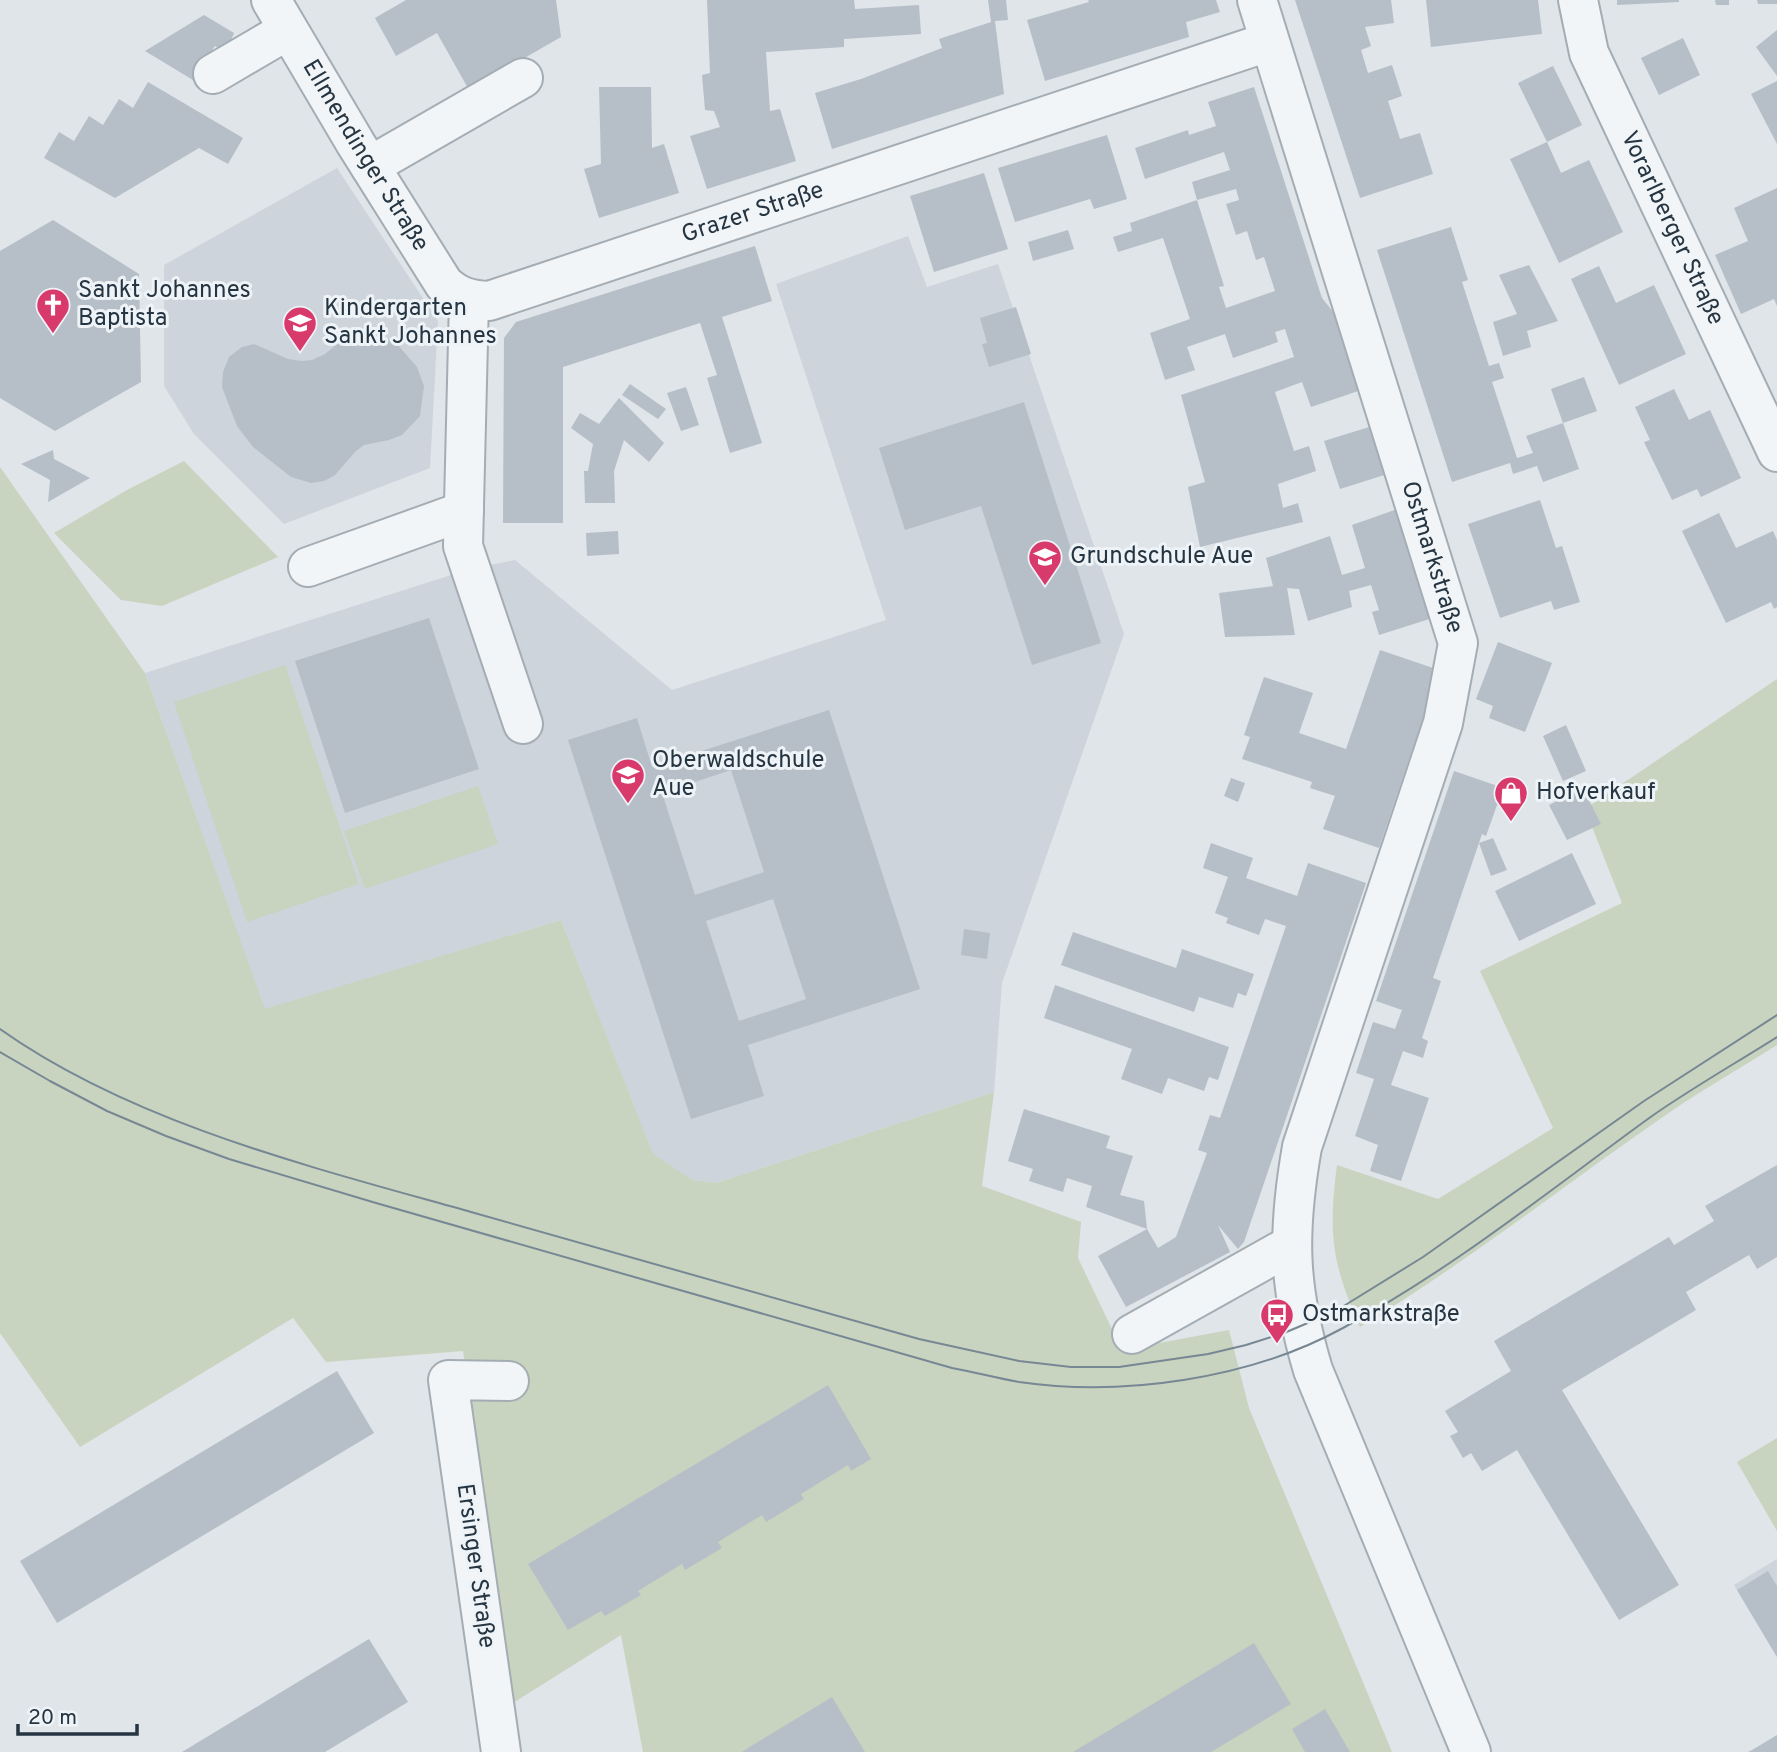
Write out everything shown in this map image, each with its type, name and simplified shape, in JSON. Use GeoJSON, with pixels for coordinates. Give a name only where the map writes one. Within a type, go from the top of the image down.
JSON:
{"type":"FeatureCollection","features":[{"type":"Feature","properties":{"kind":"street","name":"Ostmarkstraße"},"geometry":{"type":"LineString","coordinates":[[1257,0],[1458,643],[1443,723],[1302,1147],[1295,1187],[1291,1245],[1300,1326],[1313,1370],[1471,1752]]}},
{"type":"Feature","properties":{"kind":"street","name":"Vorarlberger Straße"},"geometry":{"type":"LineString","coordinates":[[1578,0],[1589,53],[1777,452]]}},
{"type":"Feature","properties":{"kind":"street"},"geometry":{"type":"LineString","coordinates":[[213,74],[279,15]]}},
{"type":"Feature","properties":{"kind":"street","name":"Ellmendinger Straße"},"geometry":{"type":"LineString","coordinates":[[279,15],[443,284],[455,294],[469,300]]}},
{"type":"Feature","properties":{"kind":"street","name":"Grazer Straße"},"geometry":{"type":"LineString","coordinates":[[469,300],[489,301],[1268,42]]}},
{"type":"Feature","properties":{"kind":"street"},"geometry":{"type":"LineString","coordinates":[[370,166],[523,78]]}},
{"type":"Feature","properties":{"kind":"street"},"geometry":{"type":"LineString","coordinates":[[469,300],[464,529],[523,724]]}},
{"type":"Feature","properties":{"kind":"street"},"geometry":{"type":"LineString","coordinates":[[308,567],[464,529]]}},
{"type":"Feature","properties":{"kind":"street"},"geometry":{"type":"LineString","coordinates":[[1132,1335],[1291,1245]]}},
{"type":"Feature","properties":{"kind":"street","name":"Ersinger Straße"},"geometry":{"type":"LineString","coordinates":[[501,1752],[448,1380],[509,1381]]}},
{"type":"Feature","properties":{"kind":"shaded area","name":"Kindergarten Sankt Johannes"},"geometry":{"type":"Polygon","coordinates":[[[337,168],[438,321],[430,468],[284,524],[194,434],[164,386],[164,265],[337,168]]]}},
{"type":"Feature","properties":{"kind":"shaded area","name":"Oberwaldschule Aue"},"geometry":{"type":"Polygon","coordinates":[[[908,236],[927,287],[998,264],[1124,634],[1002,983],[994,1092],[716,1183],[693,1180],[653,1155],[561,920],[265,1010],[145,673],[470,569],[515,560],[672,690],[886,620],[776,284],[908,236]]]}},
{"type":"Feature","properties":{"kind":"shaded area"},"geometry":{"type":"Polygon","coordinates":[[[1777,1559],[1777,1657],[1734,1585],[1777,1559]]]}},
{"type":"Feature","properties":{"kind":"green space"},"geometry":{"type":"Polygon","coordinates":[[[184,461],[278,557],[162,606],[121,600],[54,533],[127,490],[184,461]]]}},
{"type":"Feature","properties":{"kind":"green space"},"geometry":{"type":"Polygon","coordinates":[[[0,467],[145,673],[265,1009],[561,920],[653,1154],[693,1180],[716,1183],[994,1092],[982,1186],[1081,1222],[1078,1258],[1122,1350],[1229,1330],[1249,1408],[1392,1752],[643,1752],[621,1635],[513,1703],[463,1351],[326,1362],[293,1318],[80,1447],[0,1333],[0,467]]]}},
{"type":"Feature","properties":{"kind":"green space"},"geometry":{"type":"Polygon","coordinates":[[[285,665],[359,884],[247,922],[174,702],[285,665]]]}},
{"type":"Feature","properties":{"kind":"green space"},"geometry":{"type":"Polygon","coordinates":[[[1777,679],[1777,1045],[1673,1110],[1479,1248],[1360,1327],[1343,1285],[1335,1248],[1333,1211],[1337,1165],[1438,1199],[1553,1128],[1480,971],[1622,903],[1585,809],[1777,679]]]}},
{"type":"Feature","properties":{"kind":"green space"},"geometry":{"type":"Polygon","coordinates":[[[478,786],[498,844],[365,889],[344,831],[478,786]]]}},
{"type":"Feature","properties":{"kind":"green space"},"geometry":{"type":"Polygon","coordinates":[[[1777,1438],[1777,1531],[1737,1462],[1777,1438]]]}},
{"type":"Feature","properties":{"kind":"building"},"geometry":{"type":"Polygon","coordinates":[[[406,0],[556,0],[561,37],[469,90],[437,33],[396,56],[375,18],[406,0]]]}},
{"type":"Feature","properties":{"kind":"building"},"geometry":{"type":"Polygon","coordinates":[[[707,0],[854,0],[855,9],[919,5],[921,34],[844,39],[844,47],[766,52],[770,111],[780,109],[796,161],[707,189],[690,136],[720,127],[714,111],[705,110],[702,75],[710,73],[707,0]]]}},
{"type":"Feature","properties":{"kind":"building"},"geometry":{"type":"Polygon","coordinates":[[[988,0],[1006,0],[1008,20],[995,21],[1004,94],[832,149],[815,93],[861,79],[942,48],[939,39],[991,22],[988,0]]]}},
{"type":"Feature","properties":{"kind":"building"},"geometry":{"type":"Polygon","coordinates":[[[1088,0],[1216,0],[1220,12],[1186,22],[1189,37],[1045,81],[1027,20],[1089,2],[1088,0]]]}},
{"type":"Feature","properties":{"kind":"building"},"geometry":{"type":"Polygon","coordinates":[[[1295,0],[1391,0],[1394,23],[1365,27],[1371,46],[1361,50],[1368,73],[1392,65],[1402,96],[1388,101],[1400,139],[1420,133],[1433,174],[1360,198],[1295,0]]]}},
{"type":"Feature","properties":{"kind":"building"},"geometry":{"type":"Polygon","coordinates":[[[1426,0],[1538,0],[1542,34],[1431,47],[1426,0]]]}},
{"type":"Feature","properties":{"kind":"building"},"geometry":{"type":"Polygon","coordinates":[[[1617,0],[1679,0],[1679,2],[1617,5],[1617,0]]]}},
{"type":"Feature","properties":{"kind":"building"},"geometry":{"type":"Polygon","coordinates":[[[1715,0],[1729,0],[1729,5],[1716,5],[1715,0]]]}},
{"type":"Feature","properties":{"kind":"building"},"geometry":{"type":"Polygon","coordinates":[[[1757,0],[1777,0],[1777,4],[1758,4],[1757,0]]]}},
{"type":"Feature","properties":{"kind":"building"},"geometry":{"type":"Polygon","coordinates":[[[204,15],[234,33],[226,52],[215,46],[193,80],[145,51],[204,15]]]}},
{"type":"Feature","properties":{"kind":"building"},"geometry":{"type":"Polygon","coordinates":[[[1777,30],[1777,76],[1756,47],[1777,30]]]}},
{"type":"Feature","properties":{"kind":"building"},"geometry":{"type":"Polygon","coordinates":[[[1683,38],[1700,75],[1659,95],[1641,58],[1683,38]]]}},
{"type":"Feature","properties":{"kind":"building"},"geometry":{"type":"Polygon","coordinates":[[[1553,66],[1582,125],[1547,142],[1518,83],[1553,66]]]}},
{"type":"Feature","properties":{"kind":"building"},"geometry":{"type":"Polygon","coordinates":[[[1777,81],[1777,144],[1751,94],[1777,81]]]}},
{"type":"Feature","properties":{"kind":"building"},"geometry":{"type":"Polygon","coordinates":[[[148,82],[243,138],[228,164],[199,148],[115,198],[44,158],[59,132],[74,141],[89,116],[103,125],[119,99],[133,108],[148,82]]]}},
{"type":"Feature","properties":{"kind":"building"},"geometry":{"type":"Polygon","coordinates":[[[599,87],[651,87],[652,148],[664,144],[679,193],[599,218],[584,169],[601,164],[599,87]]]}},
{"type":"Feature","properties":{"kind":"building"},"geometry":{"type":"Polygon","coordinates":[[[1254,87],[1322,298],[1354,338],[1370,387],[1311,407],[1302,382],[1275,392],[1294,451],[1309,446],[1316,471],[1278,484],[1283,508],[1298,503],[1303,522],[1200,547],[1188,487],[1205,482],[1181,395],[1294,357],[1285,329],[1275,332],[1278,342],[1233,358],[1225,334],[1187,347],[1195,370],[1165,380],[1150,333],[1190,319],[1163,238],[1118,252],[1113,237],[1132,231],[1130,223],[1197,200],[1192,182],[1230,170],[1224,152],[1145,179],[1135,148],[1188,130],[1189,135],[1216,126],[1208,102],[1254,87]],[[1236,189],[1197,200],[1224,286],[1219,287],[1226,308],[1275,291],[1264,257],[1256,260],[1247,231],[1236,235],[1226,204],[1239,200],[1236,189]]]}},
{"type":"Feature","properties":{"kind":"building"},"geometry":{"type":"Polygon","coordinates":[[[1107,135],[1127,199],[1094,209],[1090,199],[1015,222],[998,168],[1107,135]]]}},
{"type":"Feature","properties":{"kind":"building"},"geometry":{"type":"Polygon","coordinates":[[[1547,142],[1561,173],[1589,160],[1623,232],[1559,263],[1510,159],[1547,142]]]}},
{"type":"Feature","properties":{"kind":"building"},"geometry":{"type":"Polygon","coordinates":[[[984,173],[1008,249],[934,272],[910,196],[984,173]]]}},
{"type":"Feature","properties":{"kind":"building"},"geometry":{"type":"Polygon","coordinates":[[[1777,188],[1777,306],[1774,299],[1741,314],[1715,255],[1748,241],[1734,208],[1777,188]]]}},
{"type":"Feature","properties":{"kind":"building"},"geometry":{"type":"Polygon","coordinates":[[[53,220],[139,274],[141,382],[55,431],[0,398],[0,251],[53,220]]]}},
{"type":"Feature","properties":{"kind":"building"},"geometry":{"type":"Polygon","coordinates":[[[1451,227],[1468,280],[1462,282],[1489,366],[1499,363],[1504,378],[1492,382],[1517,458],[1533,453],[1526,436],[1563,423],[1579,469],[1543,482],[1537,466],[1513,474],[1510,463],[1452,482],[1377,250],[1451,227]]]}},
{"type":"Feature","properties":{"kind":"building"},"geometry":{"type":"Polygon","coordinates":[[[1068,230],[1074,249],[1033,261],[1028,242],[1068,230]]]}},
{"type":"Feature","properties":{"kind":"building"},"geometry":{"type":"Polygon","coordinates":[[[755,246],[772,301],[722,317],[762,443],[730,453],[707,378],[717,375],[700,323],[563,367],[563,523],[503,523],[504,338],[516,322],[755,246]]]}},
{"type":"Feature","properties":{"kind":"building"},"geometry":{"type":"Polygon","coordinates":[[[1529,265],[1558,321],[1527,331],[1531,347],[1503,356],[1493,322],[1517,314],[1499,275],[1529,265]]]}},
{"type":"Feature","properties":{"kind":"building"},"geometry":{"type":"Polygon","coordinates":[[[1599,266],[1616,303],[1654,285],[1686,354],[1619,385],[1571,279],[1599,266]]]}},
{"type":"Feature","properties":{"kind":"building"},"geometry":{"type":"Polygon","coordinates":[[[1016,307],[1031,354],[989,367],[982,344],[987,343],[980,318],[1016,307]]]}},
{"type":"Feature","properties":{"kind":"building"},"geometry":{"type":"Polygon","coordinates":[[[363,332],[380,334],[397,344],[417,367],[424,386],[420,416],[402,435],[364,445],[335,475],[324,481],[311,483],[291,477],[253,447],[237,426],[222,387],[223,372],[229,357],[242,347],[254,344],[288,359],[312,360],[325,354],[347,336],[363,332]]]}},
{"type":"Feature","properties":{"kind":"building"},"geometry":{"type":"Polygon","coordinates":[[[1584,377],[1597,411],[1563,423],[1551,389],[1584,377]]]}},
{"type":"Feature","properties":{"kind":"building"},"geometry":{"type":"Polygon","coordinates":[[[630,384],[666,409],[658,419],[622,395],[630,384]]]}},
{"type":"Feature","properties":{"kind":"building"},"geometry":{"type":"Polygon","coordinates":[[[686,387],[699,425],[681,431],[667,393],[686,387]]]}},
{"type":"Feature","properties":{"kind":"building"},"geometry":{"type":"Polygon","coordinates":[[[1674,389],[1689,420],[1710,410],[1741,478],[1701,497],[1697,489],[1672,500],[1644,442],[1650,440],[1635,407],[1674,389]]]}},
{"type":"Feature","properties":{"kind":"building"},"geometry":{"type":"Polygon","coordinates":[[[619,398],[664,443],[649,462],[624,440],[614,471],[615,503],[585,503],[584,471],[588,471],[593,444],[571,428],[580,413],[599,424],[619,398]]]}},
{"type":"Feature","properties":{"kind":"building","name":"Grundschule Aue"},"geometry":{"type":"Polygon","coordinates":[[[1024,402],[1101,643],[1032,665],[981,506],[905,530],[879,448],[1024,402]]]}},
{"type":"Feature","properties":{"kind":"building"},"geometry":{"type":"Polygon","coordinates":[[[1382,423],[1397,471],[1340,489],[1324,441],[1382,423]]]}},
{"type":"Feature","properties":{"kind":"building"},"geometry":{"type":"Polygon","coordinates":[[[53,450],[54,459],[90,478],[48,502],[50,480],[21,464],[53,450]]]}},
{"type":"Feature","properties":{"kind":"building"},"geometry":{"type":"Polygon","coordinates":[[[1540,500],[1556,548],[1562,546],[1580,602],[1554,610],[1551,601],[1500,618],[1468,524],[1540,500]]]}},
{"type":"Feature","properties":{"kind":"building"},"geometry":{"type":"Polygon","coordinates":[[[1406,506],[1442,615],[1379,635],[1372,612],[1379,610],[1371,585],[1349,591],[1352,607],[1308,621],[1299,589],[1287,588],[1295,635],[1225,637],[1219,593],[1273,586],[1266,558],[1330,536],[1342,575],[1365,568],[1352,525],[1406,506]]]}},
{"type":"Feature","properties":{"kind":"building"},"geometry":{"type":"Polygon","coordinates":[[[1719,513],[1736,548],[1773,531],[1777,540],[1777,607],[1774,609],[1771,602],[1726,623],[1682,531],[1719,513]]]}},
{"type":"Feature","properties":{"kind":"building"},"geometry":{"type":"Polygon","coordinates":[[[618,531],[619,554],[587,556],[586,533],[618,531]]]}},
{"type":"Feature","properties":{"kind":"building"},"geometry":{"type":"Polygon","coordinates":[[[429,618],[479,769],[345,813],[295,661],[429,618]]]}},
{"type":"Feature","properties":{"kind":"building"},"geometry":{"type":"Polygon","coordinates":[[[1498,642],[1552,663],[1525,732],[1489,718],[1493,706],[1476,699],[1498,642]]]}},
{"type":"Feature","properties":{"kind":"building"},"geometry":{"type":"Polygon","coordinates":[[[1380,650],[1439,670],[1379,848],[1323,829],[1335,796],[1310,788],[1312,782],[1242,759],[1250,737],[1244,735],[1264,677],[1313,693],[1299,733],[1346,749],[1380,650]]]}},
{"type":"Feature","properties":{"kind":"building"},"geometry":{"type":"Polygon","coordinates":[[[829,710],[920,989],[748,1045],[764,1096],[691,1119],[568,740],[637,718],[652,767],[829,710]],[[731,770],[662,793],[695,895],[764,872],[731,770]],[[773,899],[706,921],[739,1021],[806,999],[773,899]]]}},
{"type":"Feature","properties":{"kind":"building"},"geometry":{"type":"Polygon","coordinates":[[[1566,725],[1586,771],[1563,781],[1543,736],[1566,725]]]}},
{"type":"Feature","properties":{"kind":"building"},"geometry":{"type":"Polygon","coordinates":[[[1454,771],[1518,793],[1512,810],[1497,805],[1486,836],[1482,834],[1433,978],[1441,981],[1422,1038],[1428,1041],[1423,1058],[1403,1051],[1391,1085],[1429,1098],[1401,1181],[1370,1171],[1378,1145],[1355,1136],[1374,1079],[1356,1073],[1373,1022],[1395,1029],[1402,1010],[1376,1001],[1454,771]]]}},
{"type":"Feature","properties":{"kind":"building"},"geometry":{"type":"Polygon","coordinates":[[[1231,778],[1245,783],[1238,802],[1224,796],[1231,778]]]}},
{"type":"Feature","properties":{"kind":"building"},"geometry":{"type":"Polygon","coordinates":[[[1583,788],[1601,824],[1567,840],[1549,805],[1583,788]]]}},
{"type":"Feature","properties":{"kind":"building"},"geometry":{"type":"Polygon","coordinates":[[[1493,838],[1507,870],[1491,876],[1479,843],[1493,838]]]}},
{"type":"Feature","properties":{"kind":"building"},"geometry":{"type":"Polygon","coordinates":[[[1211,843],[1253,858],[1246,878],[1297,896],[1308,863],[1366,883],[1244,1242],[1238,1249],[1218,1225],[1230,1252],[1126,1307],[1098,1256],[1147,1229],[1158,1248],[1176,1237],[1207,1153],[1198,1150],[1210,1115],[1220,1118],[1286,926],[1265,919],[1259,935],[1226,923],[1228,918],[1215,913],[1228,877],[1203,868],[1211,843]]]}},
{"type":"Feature","properties":{"kind":"building"},"geometry":{"type":"Polygon","coordinates":[[[1572,853],[1596,904],[1519,941],[1495,891],[1572,853]]]}},
{"type":"Feature","properties":{"kind":"building"},"geometry":{"type":"Polygon","coordinates":[[[964,929],[990,933],[987,959],[961,955],[964,929]]]}},
{"type":"Feature","properties":{"kind":"building"},"geometry":{"type":"Polygon","coordinates":[[[1073,932],[1176,968],[1182,949],[1254,974],[1246,996],[1238,993],[1233,1008],[1199,997],[1194,1012],[1061,965],[1073,932]]]}},
{"type":"Feature","properties":{"kind":"building"},"geometry":{"type":"Polygon","coordinates":[[[1055,985],[1229,1047],[1218,1080],[1209,1077],[1204,1091],[1168,1078],[1162,1094],[1121,1079],[1132,1049],[1044,1018],[1055,985]]]}},
{"type":"Feature","properties":{"kind":"building"},"geometry":{"type":"Polygon","coordinates":[[[1024,1109],[1110,1136],[1106,1148],[1133,1156],[1120,1195],[1144,1201],[1147,1229],[1086,1207],[1092,1186],[1067,1178],[1063,1192],[1029,1181],[1033,1169],[1008,1161],[1024,1109]]]}},
{"type":"Feature","properties":{"kind":"building"},"geometry":{"type":"Polygon","coordinates":[[[1777,1165],[1777,1257],[1757,1269],[1749,1255],[1686,1292],[1696,1310],[1562,1390],[1679,1585],[1619,1620],[1517,1450],[1482,1471],[1471,1453],[1463,1458],[1450,1436],[1458,1432],[1445,1411],[1511,1371],[1494,1341],[1669,1237],[1674,1245],[1714,1221],[1705,1206],[1777,1165]]]}},
{"type":"Feature","properties":{"kind":"building"},"geometry":{"type":"Polygon","coordinates":[[[337,1371],[374,1433],[57,1623],[20,1561],[337,1371]]]}},
{"type":"Feature","properties":{"kind":"building"},"geometry":{"type":"Polygon","coordinates":[[[828,1385],[871,1459],[851,1471],[848,1465],[801,1494],[804,1499],[766,1522],[762,1515],[718,1542],[722,1548],[685,1570],[682,1564],[638,1591],[641,1595],[605,1616],[601,1611],[568,1630],[528,1564],[828,1385]]]}},
{"type":"Feature","properties":{"kind":"building"},"geometry":{"type":"Polygon","coordinates":[[[1768,1571],[1777,1586],[1777,1657],[1737,1590],[1768,1571]]]}},
{"type":"Feature","properties":{"kind":"building"},"geometry":{"type":"Polygon","coordinates":[[[369,1639],[408,1702],[325,1752],[182,1752],[369,1639]]]}},
{"type":"Feature","properties":{"kind":"building"},"geometry":{"type":"Polygon","coordinates":[[[1254,1643],[1291,1704],[1211,1752],[1073,1752],[1254,1643]]]}},
{"type":"Feature","properties":{"kind":"building"},"geometry":{"type":"Polygon","coordinates":[[[832,1697],[865,1752],[742,1752],[748,1748],[832,1697]]]}},
{"type":"Feature","properties":{"kind":"building"},"geometry":{"type":"Polygon","coordinates":[[[1325,1709],[1350,1752],[1305,1752],[1292,1729],[1325,1709]]]}},
{"type":"Feature","properties":{"kind":"building"},"geometry":{"type":"Polygon","coordinates":[[[1777,1735],[1777,1752],[1748,1752],[1752,1750],[1777,1735]]]}},
{"type":"Feature","properties":{"kind":"tram line"},"geometry":{"type":"LineString","coordinates":[[0,1029],[52,1062],[108,1091],[227,1140],[289,1160],[919,1339],[1019,1361],[1071,1367],[1119,1367],[1208,1354],[1246,1345],[1284,1333],[1334,1312],[1423,1257],[1644,1101],[1777,1015]]}},
{"type":"Feature","properties":{"kind":"tram line"},"geometry":{"type":"LineString","coordinates":[[0,1052],[107,1111],[229,1159],[952,1368],[1019,1382],[1100,1387],[1185,1380],[1227,1371],[1307,1346],[1343,1328],[1384,1305],[1462,1254],[1652,1116],[1777,1037]]}},
{"type":"Feature","properties":{"kind":"place","name":"Sankt Johannes Baptista"},"geometry":{"type":"Point","coordinates":[53,335]}},
{"type":"Feature","properties":{"kind":"place","name":"Kindergarten Sankt Johannes"},"geometry":{"type":"Point","coordinates":[300,353]}},
{"type":"Feature","properties":{"kind":"place","name":"Grundschule Aue"},"geometry":{"type":"Point","coordinates":[1045,587]}},
{"type":"Feature","properties":{"kind":"place","name":"Oberwaldschule Aue"},"geometry":{"type":"Point","coordinates":[628,805]}},
{"type":"Feature","properties":{"kind":"place","name":"Hofverkauf"},"geometry":{"type":"Point","coordinates":[1511,823]}},
{"type":"Feature","properties":{"kind":"place","name":"Ostmarkstraße"},"geometry":{"type":"Point","coordinates":[1277,1345]}}]}
